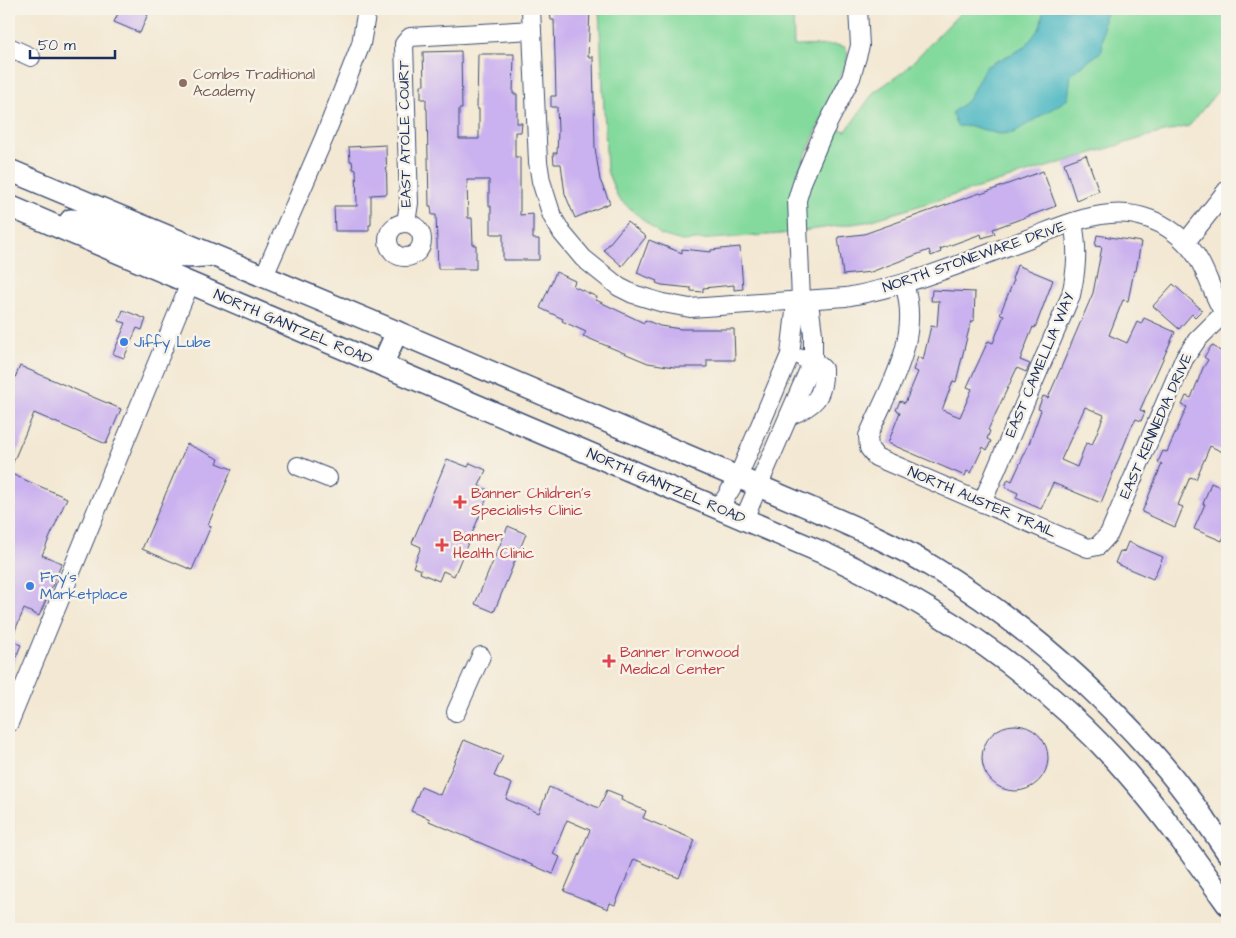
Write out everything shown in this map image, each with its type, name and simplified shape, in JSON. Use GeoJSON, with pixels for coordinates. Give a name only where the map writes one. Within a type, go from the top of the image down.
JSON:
{"type":"FeatureCollection","features":[{"type":"Feature","properties":{"kind":"main road"},"geometry":{"type":"LineString","coordinates":[[9,170],[758,485],[864,532],[924,562],[966,589],[1034,640],[1098,697],[1150,750],[1179,785],[1227,852]]}},
{"type":"Feature","properties":{"kind":"main road"},"geometry":{"type":"LineString","coordinates":[[9,186],[59,204],[68,205],[77,199]]}},
{"type":"Feature","properties":{"kind":"main road","name":"NORTH GANTZEL ROAD"},"geometry":{"type":"LineString","coordinates":[[9,206],[874,576],[958,626],[1026,676],[1061,706],[1125,771],[1176,833],[1227,904]]}},
{"type":"Feature","properties":{"kind":"main road"},"geometry":{"type":"LineString","coordinates":[[64,229],[71,220],[78,220],[175,256],[216,256]]}},
{"type":"Feature","properties":{"kind":"main road"},"geometry":{"type":"LineString","coordinates":[[382,365],[397,332]]}},
{"type":"Feature","properties":{"kind":"street"},"geometry":{"type":"LineString","coordinates":[[264,276],[324,138],[358,52],[368,9]]}},
{"type":"Feature","properties":{"kind":"street","name":"NORTH STONEWARE DRIVE"},"geometry":{"type":"LineString","coordinates":[[532,9],[538,162],[541,181],[552,216],[562,233],[583,258],[619,287],[648,299],[690,308],[846,297],[904,284],[1073,222],[1109,214],[1152,219],[1164,225],[1186,242],[1203,267],[1226,316]]}},
{"type":"Feature","properties":{"kind":"street"},"geometry":{"type":"LineString","coordinates":[[719,509],[738,477],[790,355],[795,312],[800,300],[797,200],[803,180],[823,133],[851,78],[860,46],[858,9]]}},
{"type":"Feature","properties":{"kind":"street","name":"EAST ATOLE COURT"},"geometry":{"type":"LineString","coordinates":[[406,223],[409,203],[404,44],[410,36],[532,30]]}},
{"type":"Feature","properties":{"kind":"street"},"geometry":{"type":"LineString","coordinates":[[9,47],[31,57]]}},
{"type":"Feature","properties":{"kind":"street"},"geometry":{"type":"LineString","coordinates":[[1186,242],[1227,190]]}},
{"type":"Feature","properties":{"kind":"street","name":"EAST CAMELLIA WAY"},"geometry":{"type":"LineString","coordinates":[[982,503],[1071,295],[1076,272],[1077,244],[1073,222]]}},
{"type":"Feature","properties":{"kind":"street"},"geometry":{"type":"LineString","coordinates":[[9,723],[190,283]]}},
{"type":"Feature","properties":{"kind":"street","name":"NORTH AUSTER TRAIL"},"geometry":{"type":"LineString","coordinates":[[904,284],[909,299],[908,338],[903,356],[868,436],[869,448],[876,457],[982,503],[1088,548],[1098,546]]}},
{"type":"Feature","properties":{"kind":"street"},"geometry":{"type":"LineString","coordinates":[[744,519],[813,360],[813,334],[810,310],[800,300]]}},
{"type":"Feature","properties":{"kind":"street","name":"EAST KENNEDIA DRIVE"},"geometry":{"type":"LineString","coordinates":[[1098,546],[1109,534],[1184,359],[1197,340],[1226,316]]}},
{"type":"Feature","properties":{"kind":"street"},"geometry":{"type":"LineString","coordinates":[[790,355],[813,360]]}},
{"type":"Feature","properties":{"kind":"street"},"geometry":{"type":"LineString","coordinates":[[298,466],[328,478]]}},
{"type":"Feature","properties":{"kind":"street"},"geometry":{"type":"LineString","coordinates":[[456,712],[481,656]]}},
{"type":"Feature","properties":{"kind":"green space"},"geometry":{"type":"Polygon","coordinates":[[[599,9],[793,9],[794,46],[837,45],[845,47],[848,53],[846,64],[795,179],[811,183],[837,128],[846,131],[874,92],[903,72],[964,9],[1227,9],[1227,80],[1189,126],[1152,135],[866,222],[781,234],[682,241],[661,235],[618,198],[607,171],[599,9]]]}},
{"type":"Feature","properties":{"kind":"water"},"geometry":{"type":"Polygon","coordinates":[[[1044,9],[1110,9],[1104,17],[1102,51],[1071,74],[1068,99],[1013,133],[998,134],[971,126],[957,126],[952,113],[968,100],[985,67],[1025,47],[1040,27],[1044,9]]]}},
{"type":"Feature","properties":{"kind":"building"},"geometry":{"type":"Polygon","coordinates":[[[120,9],[150,9],[140,33],[114,22],[120,9]]]}},
{"type":"Feature","properties":{"kind":"building"},"geometry":{"type":"Polygon","coordinates":[[[553,9],[590,9],[588,57],[593,57],[595,148],[600,180],[610,203],[575,218],[565,194],[561,164],[554,164],[553,153],[557,153],[558,131],[557,107],[551,107],[551,96],[556,96],[554,20],[551,20],[550,11],[553,11],[553,9]]]}},
{"type":"Feature","properties":{"kind":"building"},"geometry":{"type":"Polygon","coordinates":[[[461,51],[462,109],[459,109],[459,139],[479,139],[479,109],[477,109],[478,54],[514,54],[513,94],[517,94],[517,123],[522,123],[521,132],[515,132],[515,157],[520,157],[520,215],[533,214],[533,239],[539,239],[539,260],[503,260],[503,234],[491,234],[489,180],[467,180],[468,218],[472,218],[473,245],[476,245],[476,269],[438,269],[436,215],[432,215],[431,206],[429,206],[426,99],[421,99],[421,85],[424,85],[423,52],[461,51]]]}},
{"type":"Feature","properties":{"kind":"building"},"geometry":{"type":"Polygon","coordinates":[[[386,145],[387,194],[371,195],[371,225],[369,225],[369,231],[335,231],[334,206],[357,206],[356,169],[353,169],[352,161],[350,161],[349,147],[386,145]]]}},
{"type":"Feature","properties":{"kind":"building"},"geometry":{"type":"Polygon","coordinates":[[[1086,155],[1099,191],[1076,200],[1064,163],[1086,155]]]}},
{"type":"Feature","properties":{"kind":"building"},"geometry":{"type":"Polygon","coordinates":[[[1043,171],[1056,206],[993,229],[995,234],[982,238],[981,234],[940,249],[941,252],[931,256],[929,250],[871,272],[843,275],[838,237],[864,234],[1043,171]]]}},
{"type":"Feature","properties":{"kind":"building"},"geometry":{"type":"Polygon","coordinates":[[[627,222],[646,237],[622,266],[604,250],[627,222]]]}},
{"type":"Feature","properties":{"kind":"building"},"geometry":{"type":"Polygon","coordinates":[[[1097,235],[1141,242],[1128,301],[1123,300],[1109,335],[1127,343],[1137,322],[1141,324],[1144,318],[1175,332],[1140,410],[1145,412],[1141,421],[1136,419],[1131,428],[1101,503],[1053,483],[1041,509],[1016,498],[1018,493],[1005,487],[1008,479],[1012,481],[1029,444],[1041,410],[1038,409],[1043,396],[1048,398],[1093,293],[1102,247],[1095,246],[1097,235]],[[1085,407],[1061,460],[1077,467],[1086,443],[1092,445],[1104,415],[1085,407]]]}},
{"type":"Feature","properties":{"kind":"building"},"geometry":{"type":"Polygon","coordinates":[[[649,240],[682,253],[682,249],[711,252],[711,250],[740,247],[743,289],[734,290],[734,285],[703,288],[703,292],[691,291],[691,288],[656,283],[657,281],[637,273],[649,240]]]}},
{"type":"Feature","properties":{"kind":"building"},"geometry":{"type":"Polygon","coordinates":[[[1017,265],[1053,280],[1035,328],[1033,327],[1020,360],[1030,364],[1026,372],[1017,368],[988,430],[990,431],[987,439],[991,441],[987,450],[983,447],[971,473],[967,471],[965,476],[888,443],[900,412],[896,410],[900,401],[905,403],[918,372],[913,370],[918,357],[923,360],[931,326],[937,327],[939,301],[931,301],[932,290],[975,292],[974,321],[971,321],[956,382],[953,381],[942,410],[960,417],[972,389],[967,387],[988,341],[993,343],[1004,315],[1000,314],[1014,280],[1012,279],[1017,265]]]}},
{"type":"Feature","properties":{"kind":"building"},"geometry":{"type":"Polygon","coordinates":[[[556,272],[575,281],[573,286],[597,297],[596,300],[644,323],[645,320],[660,326],[681,329],[734,329],[735,360],[707,360],[707,367],[674,367],[648,363],[583,336],[586,332],[540,308],[556,272]]]}},
{"type":"Feature","properties":{"kind":"building"},"geometry":{"type":"Polygon","coordinates":[[[1173,284],[1202,310],[1195,317],[1192,314],[1179,329],[1153,306],[1173,284]]]}},
{"type":"Feature","properties":{"kind":"building","name":"Jiffy Lube"},"geometry":{"type":"Polygon","coordinates":[[[123,310],[146,319],[142,330],[137,328],[124,358],[113,354],[126,323],[119,321],[123,310]]]}},
{"type":"Feature","properties":{"kind":"building"},"geometry":{"type":"Polygon","coordinates":[[[1212,345],[1227,356],[1227,454],[1210,446],[1196,479],[1190,477],[1178,505],[1183,507],[1175,527],[1142,512],[1162,464],[1158,462],[1163,451],[1167,452],[1187,407],[1182,405],[1186,396],[1191,398],[1208,360],[1204,357],[1212,345]]]}},
{"type":"Feature","properties":{"kind":"building"},"geometry":{"type":"Polygon","coordinates":[[[20,366],[121,409],[106,444],[34,413],[9,472],[9,392],[20,366]]]}},
{"type":"Feature","properties":{"kind":"building"},"geometry":{"type":"Polygon","coordinates":[[[187,444],[219,459],[217,463],[232,469],[208,525],[211,526],[192,570],[142,549],[187,444]]]}},
{"type":"Feature","properties":{"kind":"building"},"geometry":{"type":"Polygon","coordinates":[[[447,459],[468,467],[470,463],[486,470],[479,486],[490,491],[454,576],[443,571],[439,581],[420,573],[421,570],[413,567],[421,547],[412,543],[447,459]]]}},
{"type":"Feature","properties":{"kind":"building","name":"Fry's Marketplace"},"geometry":{"type":"Polygon","coordinates":[[[9,473],[67,498],[42,555],[62,563],[39,616],[24,609],[11,640],[21,645],[9,674],[9,473]]]}},
{"type":"Feature","properties":{"kind":"building"},"geometry":{"type":"Polygon","coordinates":[[[1211,483],[1227,490],[1227,528],[1222,541],[1194,529],[1205,504],[1203,504],[1211,483]]]}},
{"type":"Feature","properties":{"kind":"building"},"geometry":{"type":"Polygon","coordinates":[[[508,526],[526,534],[494,612],[475,604],[508,526]]]}},
{"type":"Feature","properties":{"kind":"building"},"geometry":{"type":"Polygon","coordinates":[[[1128,542],[1163,557],[1153,579],[1115,563],[1120,551],[1124,552],[1128,542]]]}},
{"type":"Feature","properties":{"kind":"building"},"geometry":{"type":"Polygon","coordinates":[[[1015,725],[1027,728],[1038,735],[1045,746],[1048,758],[1045,770],[1038,781],[1027,788],[1015,791],[1003,788],[992,781],[985,770],[982,758],[985,746],[992,735],[1003,728],[1015,725]]]}},
{"type":"Feature","properties":{"kind":"building"},"geometry":{"type":"Polygon","coordinates":[[[464,740],[503,756],[494,776],[512,784],[506,799],[539,813],[549,787],[599,808],[607,790],[622,796],[621,800],[646,811],[643,818],[695,840],[679,878],[634,859],[615,905],[610,903],[608,909],[564,891],[590,830],[567,820],[553,854],[560,857],[553,874],[429,821],[430,819],[411,811],[421,787],[440,795],[464,740]]]}},
{"type":"Feature","properties":{"kind":"place","name":"Combs Traditional Academy"},"geometry":{"type":"Point","coordinates":[183,83]}},
{"type":"Feature","properties":{"kind":"place","name":"Jiffy Lube"},"geometry":{"type":"Point","coordinates":[124,342]}},
{"type":"Feature","properties":{"kind":"place","name":"Banner Children’s Specialists Clinic"},"geometry":{"type":"Point","coordinates":[460,502]}},
{"type":"Feature","properties":{"kind":"place","name":"Banner Health Clinic"},"geometry":{"type":"Point","coordinates":[442,545]}},
{"type":"Feature","properties":{"kind":"place","name":"Fry's Marketplace"},"geometry":{"type":"Point","coordinates":[30,586]}},
{"type":"Feature","properties":{"kind":"place","name":"Banner Ironwood Medical Center"},"geometry":{"type":"Point","coordinates":[609,661]}}]}
